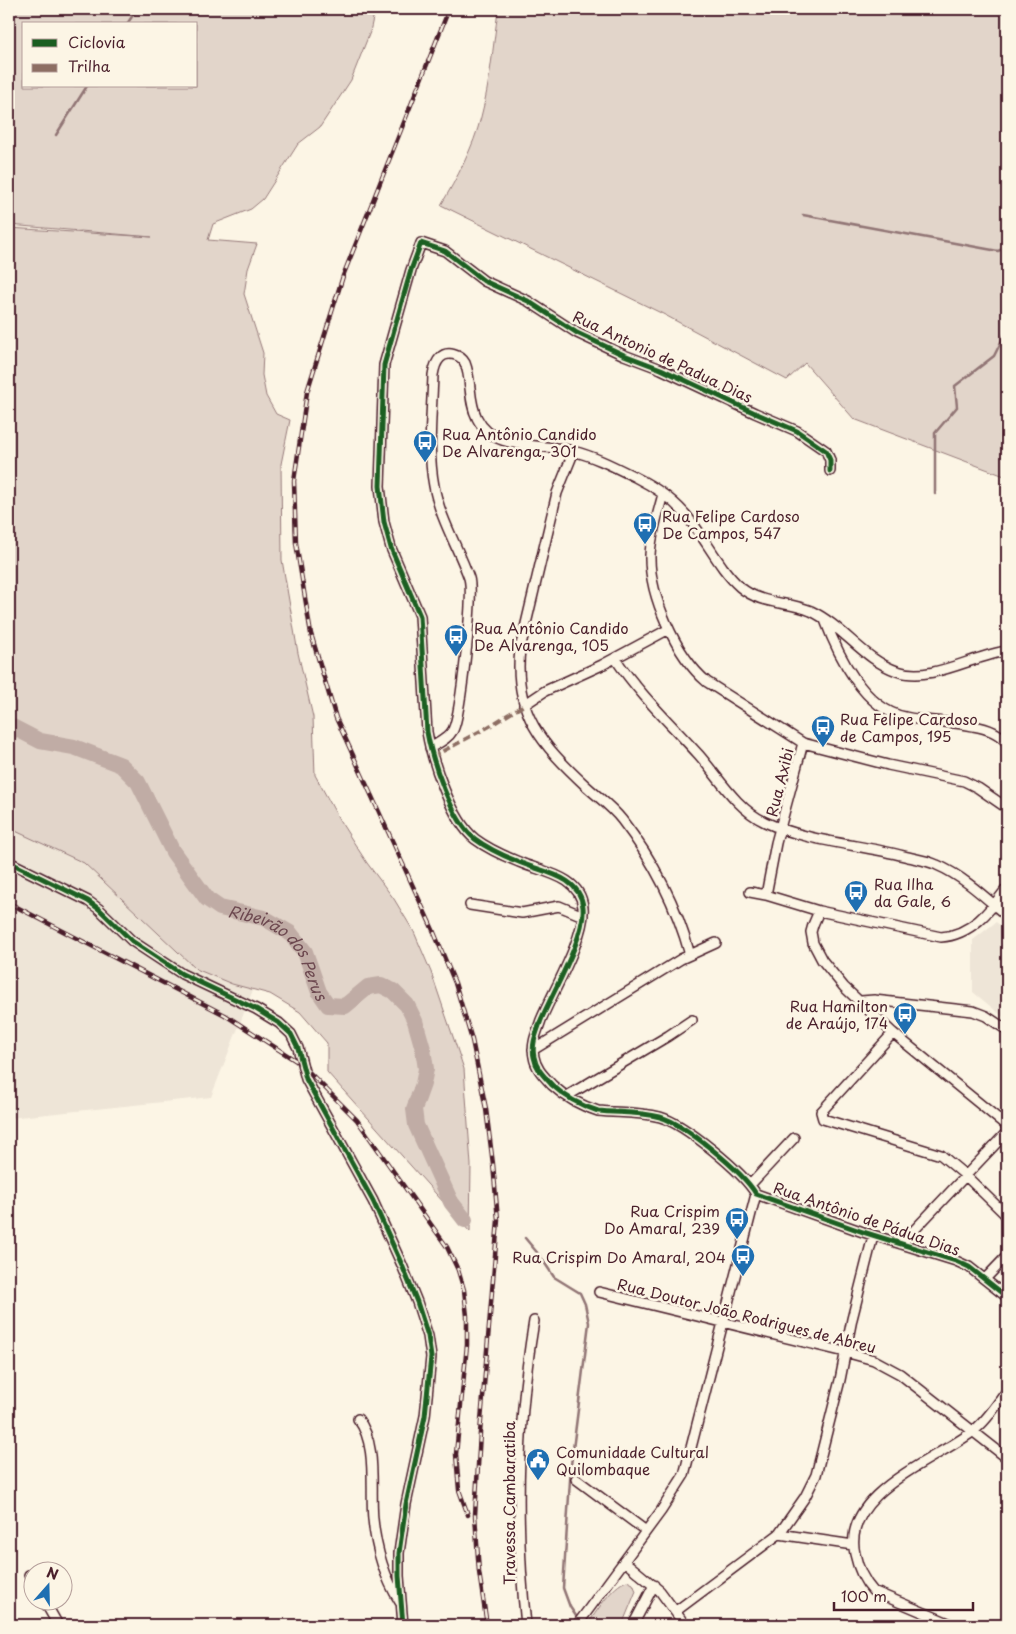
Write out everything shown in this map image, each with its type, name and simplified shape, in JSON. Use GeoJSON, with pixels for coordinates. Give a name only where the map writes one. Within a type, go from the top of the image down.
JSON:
{"type":"FeatureCollection","features":[{"type":"Feature","properties":{"kind":"street","name":"Rua Antonio de Padua Dias"},"geometry":{"type":"LineString","coordinates":[[430,748],[420,616],[391,548],[384,522],[380,486],[382,375],[393,329],[421,243],[445,251],[484,281],[528,301],[577,333],[662,369],[798,431],[826,451],[830,460],[830,470]]}},
{"type":"Feature","properties":{"kind":"street"},"geometry":{"type":"LineString","coordinates":[[533,1050],[537,1031],[573,950],[583,916],[582,899],[568,881],[556,874],[519,862],[475,839],[452,807],[430,748],[445,740],[454,728],[463,671],[470,596],[469,578],[440,511],[433,483],[431,464],[433,375],[440,356],[450,353],[461,358],[465,363],[473,409],[485,431],[506,442],[574,451],[615,467],[641,480],[663,494],[682,511],[693,523],[728,574],[740,587],[770,602],[810,611],[825,619],[887,667],[900,672],[923,673],[942,670],[985,655],[1007,651]]}},
{"type":"Feature","properties":{"kind":"street"},"geometry":{"type":"LineString","coordinates":[[574,451],[557,493],[520,649],[518,670],[521,696],[531,722],[549,746],[567,767],[621,819],[645,852],[672,906],[690,956]]}},
{"type":"Feature","properties":{"kind":"street"},"geometry":{"type":"LineString","coordinates":[[663,494],[650,557],[655,589],[669,629],[687,660],[698,674],[707,682],[803,743],[888,765],[964,781],[978,788],[1007,808]]}},
{"type":"Feature","properties":{"kind":"street"},"geometry":{"type":"LineString","coordinates":[[825,619],[831,637],[844,662],[863,690],[883,708],[902,717],[982,728],[994,732],[1007,742]]}},
{"type":"Feature","properties":{"kind":"street"},"geometry":{"type":"LineString","coordinates":[[524,705],[545,691],[615,658],[669,629]]}},
{"type":"Feature","properties":{"kind":"street"},"geometry":{"type":"LineString","coordinates":[[615,658],[642,695],[698,755],[732,796],[754,816],[781,828],[807,836],[884,851],[936,864],[967,884],[1007,916]]}},
{"type":"Feature","properties":{"kind":"street","name":"Rua Axibi"},"geometry":{"type":"LineString","coordinates":[[766,895],[774,851],[803,743]]}},
{"type":"Feature","properties":{"kind":"street"},"geometry":{"type":"LineString","coordinates":[[9,862],[88,901],[132,941],[182,974],[256,1009],[279,1023],[291,1034],[298,1048],[306,1079],[373,1201],[402,1265],[428,1336],[431,1357],[424,1416],[406,1504],[399,1553],[403,1625]]}},
{"type":"Feature","properties":{"kind":"street"},"geometry":{"type":"LineString","coordinates":[[750,892],[819,911],[941,937],[954,935],[978,922],[994,906],[1007,888]]}},
{"type":"Feature","properties":{"kind":"street"},"geometry":{"type":"LineString","coordinates":[[470,905],[522,913],[559,906],[583,916]]}},
{"type":"Feature","properties":{"kind":"street"},"geometry":{"type":"LineString","coordinates":[[819,911],[811,932],[813,943],[822,960],[844,987],[893,1033],[1007,1126]]}},
{"type":"Feature","properties":{"kind":"street"},"geometry":{"type":"LineString","coordinates":[[533,1050],[673,964],[716,943]]}},
{"type":"Feature","properties":{"kind":"street"},"geometry":{"type":"LineString","coordinates":[[861,1001],[884,1001],[973,1011],[986,1016],[1007,1030]]}},
{"type":"Feature","properties":{"kind":"street"},"geometry":{"type":"LineString","coordinates":[[567,1096],[692,1020]]}},
{"type":"Feature","properties":{"kind":"street"},"geometry":{"type":"LineString","coordinates":[[893,1033],[821,1112],[823,1118],[942,1155],[1007,1216]]}},
{"type":"Feature","properties":{"kind":"street","name":"Rua Antônio de Pádua Dias"},"geometry":{"type":"LineString","coordinates":[[533,1050],[536,1065],[542,1075],[558,1090],[590,1108],[662,1118],[699,1139],[750,1185],[756,1194],[873,1236],[956,1261],[969,1267],[1007,1297]]}},
{"type":"Feature","properties":{"kind":"street"},"geometry":{"type":"LineString","coordinates":[[901,1244],[1007,1132]]}},
{"type":"Feature","properties":{"kind":"street"},"geometry":{"type":"LineString","coordinates":[[750,1185],[794,1138]]}},
{"type":"Feature","properties":{"kind":"street"},"geometry":{"type":"LineString","coordinates":[[577,1625],[676,1489],[684,1474],[756,1194]]}},
{"type":"Feature","properties":{"kind":"street"},"geometry":{"type":"LineString","coordinates":[[676,1611],[779,1534],[805,1497],[814,1480],[873,1236]]}},
{"type":"Feature","properties":{"kind":"street"},"geometry":{"type":"LineString","coordinates":[[985,1279],[1007,1256]]}},
{"type":"Feature","properties":{"kind":"street","name":"Rua Doutor João Rodrigues de Abreu"},"geometry":{"type":"LineString","coordinates":[[599,1292],[874,1360],[900,1374],[1007,1458]]}},
{"type":"Feature","properties":{"kind":"street","name":"Travessa Cambaratiba"},"geometry":{"type":"LineString","coordinates":[[526,1625],[522,1585],[519,1469],[524,1388],[534,1321]]}},
{"type":"Feature","properties":{"kind":"street"},"geometry":{"type":"LineString","coordinates":[[953,1625],[873,1591],[859,1569],[853,1545],[856,1525],[863,1509],[874,1497],[900,1478],[974,1431],[1007,1391]]}},
{"type":"Feature","properties":{"kind":"street"},"geometry":{"type":"LineString","coordinates":[[358,1419],[367,1434],[370,1447],[373,1519],[380,1561],[389,1585],[401,1604]]}},
{"type":"Feature","properties":{"kind":"street"},"geometry":{"type":"LineString","coordinates":[[576,1479],[646,1531]]}},
{"type":"Feature","properties":{"kind":"street"},"geometry":{"type":"LineString","coordinates":[[779,1534],[853,1545]]}},
{"type":"Feature","properties":{"kind":"street"},"geometry":{"type":"LineString","coordinates":[[624,1561],[654,1585],[685,1625]]}},
{"type":"Feature","properties":{"kind":"street"},"geometry":{"type":"LineString","coordinates":[[633,1625],[654,1585]]}},
{"type":"Feature","properties":{"kind":"street"},"geometry":{"type":"LineString","coordinates":[[51,1612],[58,1625]]}},
{"type":"Feature","properties":{"kind":"shaded area"},"geometry":{"type":"Polygon","coordinates":[[[9,9],[375,9],[370,32],[351,80],[320,127],[298,144],[263,199],[251,209],[213,224],[208,240],[257,244],[248,269],[244,294],[263,353],[262,375],[266,396],[276,414],[290,420],[281,464],[282,560],[298,653],[313,717],[315,775],[340,821],[367,863],[394,899],[414,932],[431,972],[464,1069],[471,1165],[470,1232],[327,1072],[327,1043],[300,1012],[270,994],[232,984],[196,969],[84,863],[9,828],[9,228],[152,237],[9,225],[9,9]]]}},
{"type":"Feature","properties":{"kind":"shaded area"},"geometry":{"type":"Polygon","coordinates":[[[496,9],[1007,9],[1007,477],[854,419],[805,363],[787,380],[663,314],[441,205],[464,162],[481,117],[491,65],[498,11],[496,9]]]}},
{"type":"Feature","properties":{"kind":"shaded area"},"geometry":{"type":"Polygon","coordinates":[[[9,826],[26,830],[267,954],[211,1097],[9,1118],[9,826]]]}},
{"type":"Feature","properties":{"kind":"shaded area"},"geometry":{"type":"Polygon","coordinates":[[[996,922],[1007,931],[1007,1020],[973,992],[973,940],[996,922]]]}},
{"type":"Feature","properties":{"kind":"shaded area"},"geometry":{"type":"Polygon","coordinates":[[[627,1581],[633,1584],[636,1591],[622,1625],[587,1625],[610,1594],[627,1581]]]}},
{"type":"Feature","properties":{"kind":"waterway"},"geometry":{"type":"LineString","coordinates":[[128,22],[137,9]]}},
{"type":"Feature","properties":{"kind":"waterway"},"geometry":{"type":"LineString","coordinates":[[56,135],[86,88]]}},
{"type":"Feature","properties":{"kind":"waterway"},"geometry":{"type":"LineString","coordinates":[[803,215],[998,251],[1007,247]]}},
{"type":"Feature","properties":{"kind":"waterway"},"geometry":{"type":"LineString","coordinates":[[935,494],[935,433],[957,407],[955,386],[994,356],[1007,330]]}},
{"type":"Feature","properties":{"kind":"waterway","name":"Ribeirão dos Perus"},"geometry":{"type":"LineString","coordinates":[[9,725],[40,741],[74,747],[121,765],[138,782],[173,852],[207,899],[220,908],[264,918],[290,933],[305,952],[319,992],[328,1005],[345,1006],[368,987],[381,985],[393,991],[407,1005],[415,1021],[423,1049],[426,1069],[414,1109],[416,1125],[451,1202],[465,1220]]}},
{"type":"Feature","properties":{"kind":"waterway","name":"Ribeirão dos Perus"},"geometry":{"type":"LineString","coordinates":[[525,1238],[554,1277],[580,1293],[585,1304],[589,1323],[571,1465],[563,1588],[570,1607],[578,1619]]}},
{"type":"Feature","properties":{"kind":"railway"},"geometry":{"type":"LineString","coordinates":[[449,9],[343,276],[307,392],[294,481],[296,543],[311,634],[336,718],[433,930],[455,983],[472,1040],[486,1109],[498,1220],[475,1515],[479,1572],[487,1625]]}},
{"type":"Feature","properties":{"kind":"railway"},"geometry":{"type":"LineString","coordinates":[[9,903],[225,1015],[301,1064],[357,1120],[447,1247],[458,1270],[464,1290],[467,1316],[467,1345],[456,1454],[459,1490],[468,1515]]}},
{"type":"Feature","properties":{"kind":"marked path"},"geometry":{"type":"LineString","coordinates":[[432,757],[524,705]]}},
{"type":"Feature","properties":{"kind":"cycle path"},"geometry":{"type":"LineString","coordinates":[[830,471],[830,460],[826,451],[797,431],[577,333],[528,301],[484,281],[445,251],[421,243],[411,270],[384,365],[380,486],[384,522],[391,548],[420,616],[427,732],[438,774],[458,819],[475,839],[490,849],[558,876],[575,888],[580,896],[583,907],[583,919],[579,933],[568,964],[541,1020],[535,1038],[533,1052],[538,1069],[562,1093],[592,1109],[652,1115],[671,1121],[727,1162],[756,1194],[863,1232],[956,1261],[969,1267],[1007,1297]]}},
{"type":"Feature","properties":{"kind":"cycle path"},"geometry":{"type":"LineString","coordinates":[[9,862],[88,901],[132,941],[182,974],[256,1009],[279,1023],[291,1034],[298,1048],[306,1079],[373,1201],[402,1265],[428,1336],[431,1357],[425,1416],[406,1504],[399,1553],[403,1625]]}},
{"type":"Feature","properties":{"kind":"place","name":"Rua Antônio Candido De Alvarenga, 301"},"geometry":{"type":"Point","coordinates":[425,463]}},
{"type":"Feature","properties":{"kind":"place","name":"Rua Felipe Cardoso De Campos, 547"},"geometry":{"type":"Point","coordinates":[645,545]}},
{"type":"Feature","properties":{"kind":"place","name":"Rua Antônio Candido De Alvarenga, 105"},"geometry":{"type":"Point","coordinates":[456,657]}},
{"type":"Feature","properties":{"kind":"place","name":"Rua Felipe Cardoso de Campos, 195"},"geometry":{"type":"Point","coordinates":[823,748]}},
{"type":"Feature","properties":{"kind":"place","name":"Rua Ilha da Gale, 6"},"geometry":{"type":"Point","coordinates":[856,913]}},
{"type":"Feature","properties":{"kind":"place","name":"Rua Hamilton de Araújo, 174"},"geometry":{"type":"Point","coordinates":[905,1035]}},
{"type":"Feature","properties":{"kind":"place","name":"Rua Crispim Do Amaral, 239"},"geometry":{"type":"Point","coordinates":[737,1240]}},
{"type":"Feature","properties":{"kind":"place","name":"Rua Crispim Do Amaral, 204"},"geometry":{"type":"Point","coordinates":[743,1277]}},
{"type":"Feature","properties":{"kind":"place","name":"Comunidade Cultural Quilombaque"},"geometry":{"type":"Point","coordinates":[538,1481]}}]}
